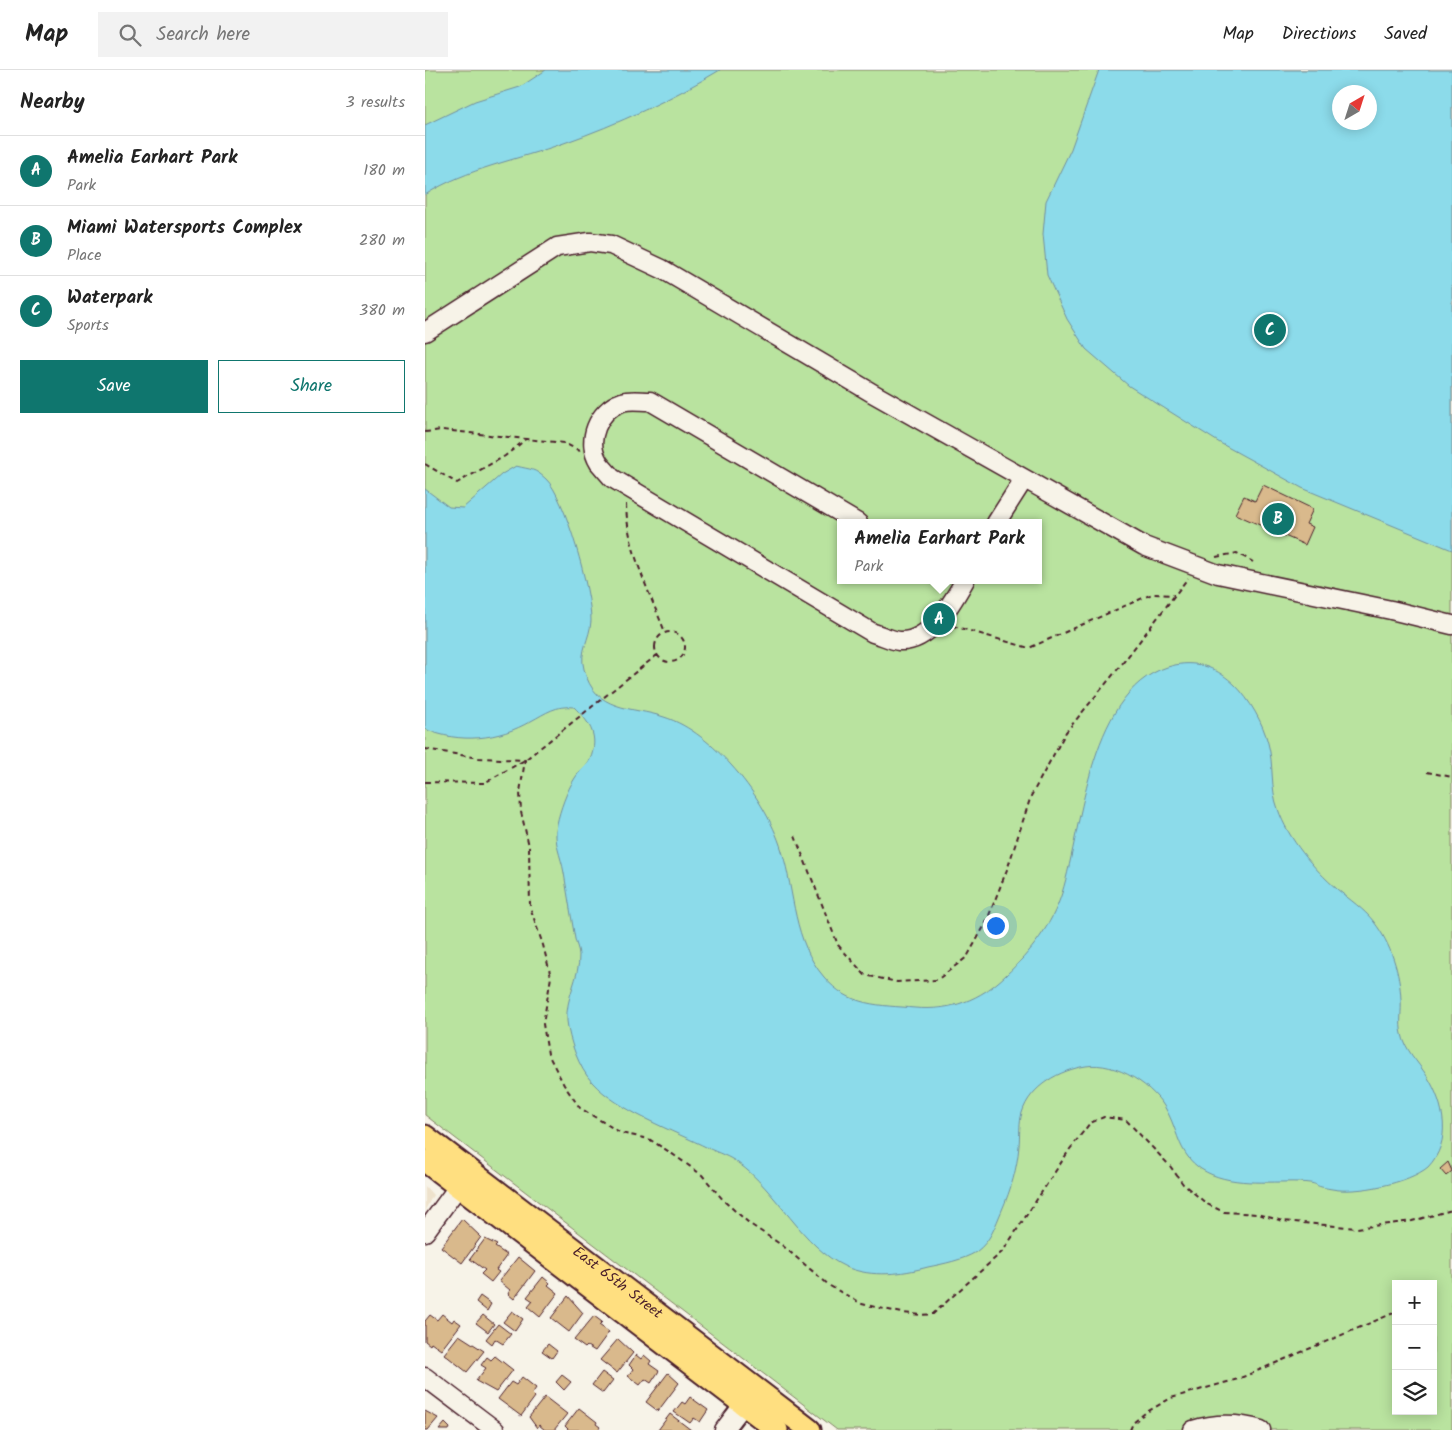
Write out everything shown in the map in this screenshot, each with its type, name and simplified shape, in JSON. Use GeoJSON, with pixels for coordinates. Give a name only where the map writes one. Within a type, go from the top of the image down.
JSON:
{"type":"FeatureCollection","features":[{"type":"Feature","properties":{"kind":"main road","name":"East 65th Street"},"geometry":{"type":"LineString","coordinates":[[425,1136],[465,1178],[750,1397],[810,1430]]}},
{"type":"Feature","properties":{"kind":"main road","name":"East 65th Street"},"geometry":{"type":"LineString","coordinates":[[425,1161],[465,1178]]}},
{"type":"Feature","properties":{"kind":"main road","name":"East 65th Street"},"geometry":{"type":"LineString","coordinates":[[750,1397],[777,1430]]}},
{"type":"Feature","properties":{"kind":"street"},"geometry":{"type":"LineString","coordinates":[[425,332],[557,248],[590,242],[611,245],[662,269],[874,394],[1145,546],[1218,574],[1391,610],[1452,625]]}},
{"type":"Feature","properties":{"kind":"street"},"geometry":{"type":"LineString","coordinates":[[851,519],[650,401],[623,401],[610,408],[597,424],[593,442],[598,462],[612,478],[873,633],[900,641],[914,638],[939,622],[959,584]]}},
{"type":"Feature","properties":{"kind":"street"},"geometry":{"type":"LineString","coordinates":[[999,519],[1024,479]]}},
{"type":"Feature","properties":{"kind":"street"},"geometry":{"type":"LineString","coordinates":[[425,1232],[465,1178]]}},
{"type":"Feature","properties":{"kind":"street"},"geometry":{"type":"LineString","coordinates":[[425,1376],[495,1430]]}},
{"type":"Feature","properties":{"kind":"street"},"geometry":{"type":"LineString","coordinates":[[724,1430],[750,1397]]}},
{"type":"Feature","properties":{"kind":"street"},"geometry":{"type":"LineString","coordinates":[[1193,1430],[1220,1424],[1251,1427],[1261,1430]]}},
{"type":"Feature","properties":{"kind":"path"},"geometry":{"type":"LineString","coordinates":[[425,432],[443,430],[525,440],[564,442],[598,462]]}},
{"type":"Feature","properties":{"kind":"path"},"geometry":{"type":"LineString","coordinates":[[425,464],[457,483],[505,456],[525,440]]}},
{"type":"Feature","properties":{"kind":"path"},"geometry":{"type":"LineString","coordinates":[[626,486],[626,517],[640,568],[665,632]]}},
{"type":"Feature","properties":{"kind":"path"},"geometry":{"type":"LineString","coordinates":[[795,836],[838,945],[865,975],[897,982],[937,980],[967,956],[986,923],[1008,867],[1031,796],[1066,732],[1197,566]]}},
{"type":"Feature","properties":{"kind":"path"},"geometry":{"type":"LineString","coordinates":[[939,622],[1029,648],[1152,594],[1175,595]]}},
{"type":"Feature","properties":{"kind":"path"},"geometry":{"type":"LineString","coordinates":[[665,632],[676,632],[681,636],[685,646],[682,656],[672,662],[661,660],[657,656],[656,639],[665,632]]}},
{"type":"Feature","properties":{"kind":"path"},"geometry":{"type":"LineString","coordinates":[[425,782],[484,783],[525,760],[657,656]]}},
{"type":"Feature","properties":{"kind":"path"},"geometry":{"type":"LineString","coordinates":[[425,749],[479,758],[525,760]]}},
{"type":"Feature","properties":{"kind":"path"},"geometry":{"type":"LineString","coordinates":[[525,760],[520,792],[521,812],[529,846],[530,907],[543,945],[551,977],[543,1024],[548,1054],[565,1085],[580,1108],[621,1132],[649,1138],[671,1153],[701,1175],[725,1202],[750,1224],[783,1246],[829,1286],[862,1304],[911,1314],[933,1314],[1003,1251],[1070,1149],[1090,1123],[1104,1117],[1126,1120],[1170,1166],[1183,1184],[1207,1204],[1224,1212],[1257,1214],[1283,1221],[1357,1228],[1412,1221],[1452,1210]]}},
{"type":"Feature","properties":{"kind":"path"},"geometry":{"type":"LineString","coordinates":[[1427,772],[1452,778]]}},
{"type":"Feature","properties":{"kind":"path"},"geometry":{"type":"LineString","coordinates":[[1130,1430],[1133,1423],[1145,1413],[1171,1398],[1238,1379],[1392,1314]]}},
{"type":"Feature","properties":{"kind":"shaded area"},"geometry":{"type":"Polygon","coordinates":[[[425,1186],[433,1195],[425,1210],[425,1186]]]}},
{"type":"Feature","properties":{"kind":"green space"},"geometry":{"type":"Polygon","coordinates":[[[425,70],[1452,70],[1452,1430],[837,1430],[425,1115],[425,70]]]}},
{"type":"Feature","properties":{"kind":"water"},"geometry":{"type":"Polygon","coordinates":[[[546,70],[720,70],[664,101],[604,128],[547,149],[475,171],[425,195],[425,125],[475,101],[520,87],[546,70]]]}},
{"type":"Feature","properties":{"kind":"water"},"geometry":{"type":"Polygon","coordinates":[[[1099,70],[1452,70],[1452,550],[1302,488],[1220,443],[1129,386],[1086,349],[1067,319],[1047,275],[1043,234],[1046,201],[1071,149],[1099,70]]]}},
{"type":"Feature","properties":{"kind":"water"},"geometry":{"type":"Polygon","coordinates":[[[516,466],[535,471],[546,479],[553,489],[569,524],[582,569],[590,608],[591,621],[583,656],[584,669],[589,683],[597,694],[606,701],[628,709],[664,717],[683,725],[717,751],[739,774],[761,806],[778,840],[786,867],[796,917],[806,948],[814,963],[834,987],[844,994],[866,1003],[941,1008],[964,1002],[996,984],[1039,938],[1058,905],[1094,761],[1107,727],[1124,699],[1146,677],[1175,665],[1192,664],[1208,667],[1229,679],[1246,698],[1266,735],[1270,751],[1276,801],[1288,831],[1319,872],[1370,917],[1390,949],[1399,980],[1401,1030],[1404,1040],[1409,1051],[1433,1087],[1442,1111],[1443,1135],[1436,1157],[1428,1167],[1408,1178],[1382,1186],[1354,1190],[1332,1189],[1312,1183],[1299,1182],[1236,1181],[1212,1175],[1201,1169],[1188,1157],[1180,1144],[1162,1103],[1133,1077],[1110,1067],[1098,1065],[1076,1068],[1047,1081],[1039,1087],[1026,1103],[1021,1117],[1018,1154],[1011,1187],[995,1227],[981,1248],[971,1255],[946,1263],[908,1272],[877,1274],[846,1267],[830,1258],[803,1232],[752,1174],[735,1161],[647,1120],[616,1102],[587,1076],[572,1045],[567,1021],[568,1004],[579,963],[579,951],[575,939],[556,831],[558,818],[567,794],[575,778],[592,755],[594,743],[592,731],[583,716],[574,707],[562,707],[551,710],[519,727],[492,736],[479,738],[451,737],[425,729],[425,489],[449,507],[463,508],[502,474],[516,466]]]}},
{"type":"Feature","properties":{"kind":"building"},"geometry":{"type":"Polygon","coordinates":[[[1263,485],[1313,509],[1306,524],[1313,527],[1305,545],[1235,514],[1244,496],[1255,501],[1263,485]]]}},
{"type":"Feature","properties":{"kind":"building"},"geometry":{"type":"Polygon","coordinates":[[[1448,1162],[1452,1171],[1446,1176],[1440,1169],[1448,1162]]]}},
{"type":"Feature","properties":{"kind":"building"},"geometry":{"type":"Polygon","coordinates":[[[462,1219],[481,1237],[462,1263],[441,1247],[462,1219]]]}},
{"type":"Feature","properties":{"kind":"building"},"geometry":{"type":"Polygon","coordinates":[[[485,1239],[497,1245],[495,1247],[507,1255],[496,1270],[499,1272],[491,1282],[481,1274],[485,1270],[470,1259],[485,1239]]]}},
{"type":"Feature","properties":{"kind":"building"},"geometry":{"type":"Polygon","coordinates":[[[518,1257],[535,1271],[514,1299],[508,1294],[510,1290],[499,1281],[518,1257]]]}},
{"type":"Feature","properties":{"kind":"building"},"geometry":{"type":"Polygon","coordinates":[[[543,1277],[550,1283],[548,1285],[558,1293],[540,1317],[528,1307],[533,1301],[527,1297],[543,1277]]]}},
{"type":"Feature","properties":{"kind":"building"},"geometry":{"type":"Polygon","coordinates":[[[480,1296],[491,1304],[487,1311],[476,1302],[480,1296]]]}},
{"type":"Feature","properties":{"kind":"building"},"geometry":{"type":"Polygon","coordinates":[[[568,1296],[583,1313],[569,1332],[551,1318],[568,1296]]]}},
{"type":"Feature","properties":{"kind":"building"},"geometry":{"type":"Polygon","coordinates":[[[512,1311],[523,1319],[515,1331],[503,1322],[512,1311]]]}},
{"type":"Feature","properties":{"kind":"building"},"geometry":{"type":"Polygon","coordinates":[[[442,1314],[452,1322],[454,1319],[461,1324],[441,1350],[425,1341],[425,1321],[430,1315],[437,1320],[442,1314]]]}},
{"type":"Feature","properties":{"kind":"building"},"geometry":{"type":"Polygon","coordinates":[[[483,1315],[494,1324],[488,1332],[476,1323],[483,1315]]]}},
{"type":"Feature","properties":{"kind":"building"},"geometry":{"type":"Polygon","coordinates":[[[594,1316],[602,1322],[599,1325],[609,1332],[595,1351],[587,1346],[585,1348],[574,1340],[594,1316]]]}},
{"type":"Feature","properties":{"kind":"building"},"geometry":{"type":"Polygon","coordinates":[[[498,1324],[511,1334],[503,1344],[495,1339],[492,1344],[486,1339],[498,1324]]]}},
{"type":"Feature","properties":{"kind":"building"},"geometry":{"type":"Polygon","coordinates":[[[459,1335],[484,1351],[467,1372],[444,1354],[459,1335]]]}},
{"type":"Feature","properties":{"kind":"building"},"geometry":{"type":"Polygon","coordinates":[[[618,1339],[633,1353],[617,1373],[600,1360],[618,1339]]]}},
{"type":"Feature","properties":{"kind":"building"},"geometry":{"type":"Polygon","coordinates":[[[548,1344],[557,1351],[552,1358],[542,1351],[548,1344]]]}},
{"type":"Feature","properties":{"kind":"building"},"geometry":{"type":"Polygon","coordinates":[[[636,1355],[641,1359],[644,1355],[651,1361],[649,1364],[659,1371],[651,1383],[645,1379],[640,1385],[628,1376],[633,1369],[629,1365],[636,1355]]]}},
{"type":"Feature","properties":{"kind":"building"},"geometry":{"type":"Polygon","coordinates":[[[495,1356],[513,1370],[496,1392],[476,1381],[486,1368],[481,1365],[487,1357],[491,1360],[495,1356]]]}},
{"type":"Feature","properties":{"kind":"building"},"geometry":{"type":"Polygon","coordinates":[[[602,1372],[613,1380],[603,1393],[592,1385],[602,1372]]]}},
{"type":"Feature","properties":{"kind":"building"},"geometry":{"type":"Polygon","coordinates":[[[668,1373],[679,1383],[658,1411],[646,1402],[668,1373]]]}},
{"type":"Feature","properties":{"kind":"building"},"geometry":{"type":"Polygon","coordinates":[[[562,1375],[571,1382],[564,1390],[556,1382],[562,1375]]]}},
{"type":"Feature","properties":{"kind":"building"},"geometry":{"type":"Polygon","coordinates":[[[522,1377],[536,1388],[532,1394],[535,1397],[521,1416],[498,1399],[511,1382],[516,1385],[522,1377]]]}},
{"type":"Feature","properties":{"kind":"building"},"geometry":{"type":"Polygon","coordinates":[[[545,1397],[567,1414],[554,1430],[545,1430],[539,1425],[537,1428],[529,1417],[545,1397]]]}},
{"type":"Feature","properties":{"kind":"building"},"geometry":{"type":"Polygon","coordinates":[[[690,1397],[708,1410],[700,1422],[694,1418],[690,1423],[674,1412],[682,1402],[685,1404],[690,1397]]]}},
{"type":"Feature","properties":{"kind":"building"},"geometry":{"type":"Polygon","coordinates":[[[579,1408],[597,1422],[596,1424],[600,1427],[598,1430],[569,1430],[565,1426],[579,1408]]]}},
{"type":"Feature","properties":{"kind":"building"},"geometry":{"type":"Polygon","coordinates":[[[425,1411],[438,1418],[428,1430],[425,1430],[425,1411]]]}},
{"type":"Feature","properties":{"kind":"building"},"geometry":{"type":"Polygon","coordinates":[[[670,1414],[691,1430],[658,1430],[670,1414]]]}},
{"type":"Feature","properties":{"kind":"building"},"geometry":{"type":"Polygon","coordinates":[[[445,1423],[450,1428],[449,1430],[439,1430],[445,1423]]]}},
{"type":"Feature","properties":{"kind":"place","name":"Waterpark"},"geometry":{"type":"Point","coordinates":[1270,330]}},
{"type":"Feature","properties":{"kind":"place","name":"Miami Watersports Complex"},"geometry":{"type":"Point","coordinates":[1278,519]}},
{"type":"Feature","properties":{"kind":"place","name":"Amelia Earhart Park"},"geometry":{"type":"Point","coordinates":[939,619]}}]}
